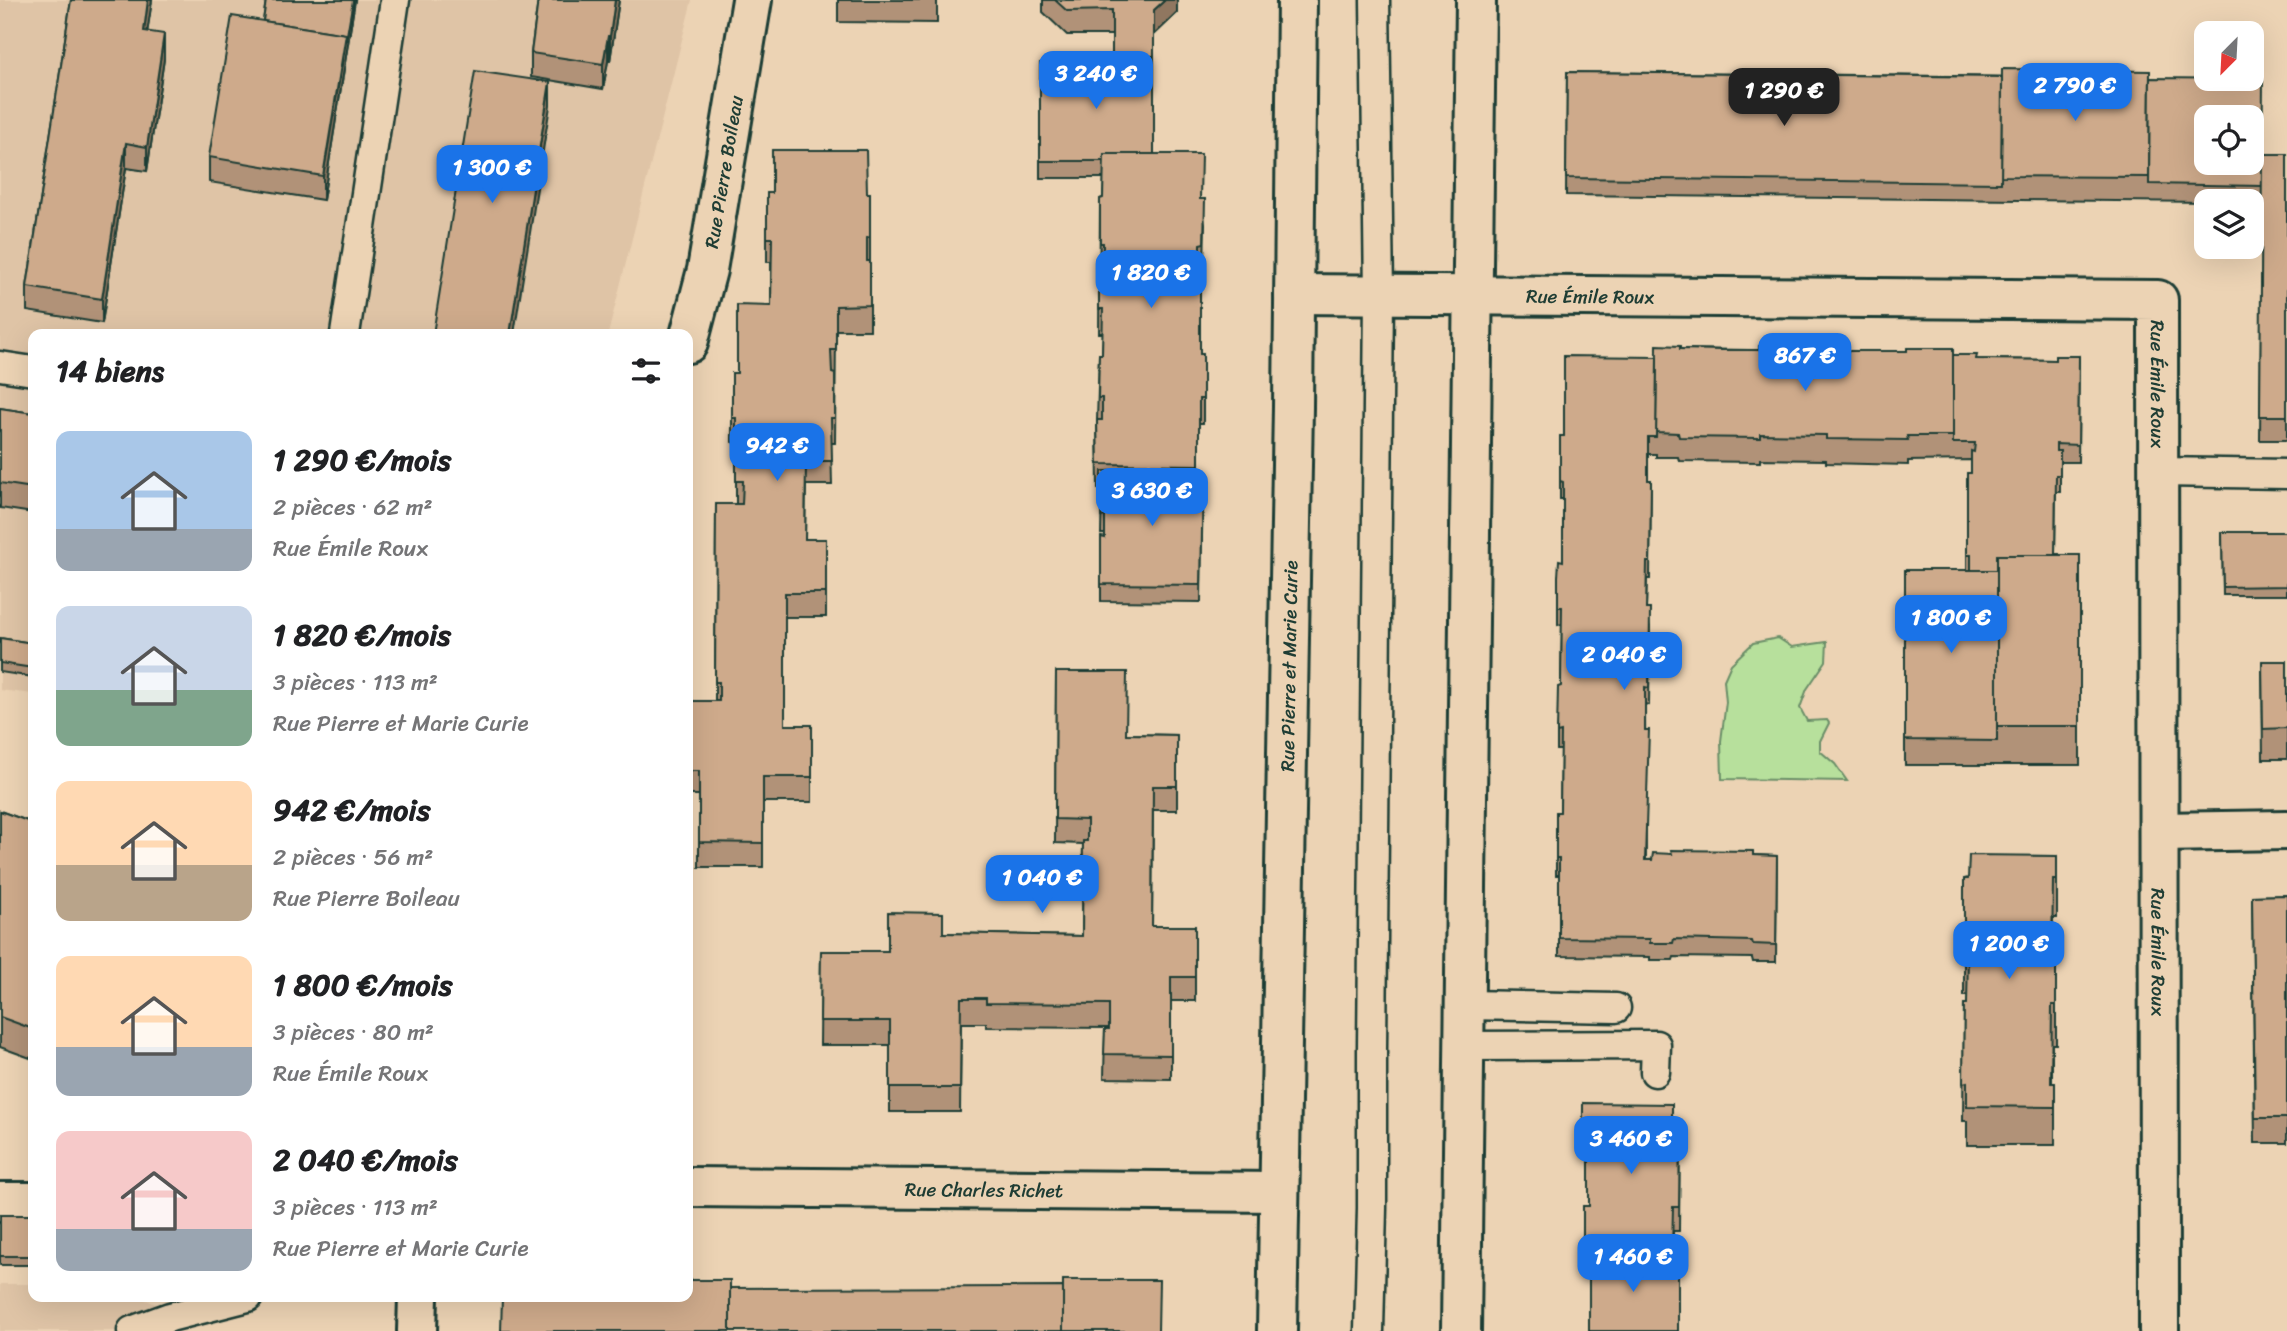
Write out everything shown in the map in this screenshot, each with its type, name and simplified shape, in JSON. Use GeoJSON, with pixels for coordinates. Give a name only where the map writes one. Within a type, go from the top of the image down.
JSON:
{"type":"FeatureCollection","features":[{"type":"Feature","properties":{"kind":"street","name":"Rue Pierre Boileau"},"geometry":{"type":"LineString","coordinates":[[692,329],[707,270],[752,0]]}},
{"type":"Feature","properties":{"kind":"street","name":"Rue Pierre et Marie Curie"},"geometry":{"type":"LineString","coordinates":[[1277,1331],[1297,0]]}},
{"type":"Feature","properties":{"kind":"street"},"geometry":{"type":"LineString","coordinates":[[1461,1331],[1476,0]]}},
{"type":"Feature","properties":{"kind":"street","name":"Rue Émile Roux"},"geometry":{"type":"LineString","coordinates":[[1294,294],[2158,300],[2159,1331]]}},
{"type":"Feature","properties":{"kind":"street"},"geometry":{"type":"LineString","coordinates":[[2159,832],[2287,830]]}},
{"type":"Feature","properties":{"kind":"street","name":"Rue Charles Richet"},"geometry":{"type":"LineString","coordinates":[[693,1187],[1279,1192]]}},
{"type":"Feature","properties":{"kind":"street"},"geometry":{"type":"LineString","coordinates":[[0,1202],[28,1202]]}},
{"type":"Feature","properties":{"kind":"street"},"geometry":{"type":"LineString","coordinates":[[417,1331],[418,1302]]}},
{"type":"Feature","properties":{"kind":"lane"},"geometry":{"type":"LineString","coordinates":[[346,329],[395,0]]}},
{"type":"Feature","properties":{"kind":"lane"},"geometry":{"type":"LineString","coordinates":[[1369,1331],[1379,295],[1376,0]]}},
{"type":"Feature","properties":{"kind":"lane"},"geometry":{"type":"LineString","coordinates":[[0,366],[28,370]]}},
{"type":"Feature","properties":{"kind":"lane"},"geometry":{"type":"LineString","coordinates":[[2159,471],[2287,474]]}},
{"type":"Feature","properties":{"kind":"lane"},"geometry":{"type":"LineString","coordinates":[[1466,1005],[1616,1008]]}},
{"type":"Feature","properties":{"kind":"lane"},"geometry":{"type":"LineString","coordinates":[[1466,1046],[1656,1045],[1655,1072]]}},
{"type":"Feature","properties":{"kind":"lane"},"geometry":{"type":"LineString","coordinates":[[132,1331],[170,1317],[228,1302]]}},
{"type":"Feature","properties":{"kind":"shaded area"},"geometry":{"type":"Polygon","coordinates":[[[0,0],[692,0],[609,329],[28,329],[28,693],[0,690],[0,0]]]}},
{"type":"Feature","properties":{"kind":"shaded area"},"geometry":{"type":"Polygon","coordinates":[[[0,1284],[28,1284],[28,1302],[151,1302],[156,1304],[176,1331],[0,1331],[0,1284]]]}},
{"type":"Feature","properties":{"kind":"green space"},"geometry":{"type":"Polygon","coordinates":[[[1778,638],[1792,647],[1827,642],[1826,661],[1807,689],[1800,708],[1807,721],[1827,720],[1829,723],[1820,741],[1820,751],[1835,764],[1847,781],[1722,779],[1721,741],[1726,702],[1724,680],[1731,664],[1753,643],[1778,638]]]}},
{"type":"Feature","properties":{"kind":"building"},"geometry":{"type":"Polygon","coordinates":[[[71,0],[148,0],[144,31],[164,34],[147,147],[126,143],[102,299],[27,287],[71,0]]]}},
{"type":"Feature","properties":{"kind":"building"},"geometry":{"type":"Polygon","coordinates":[[[266,0],[353,0],[346,41],[346,34],[263,21],[266,0]]]}},
{"type":"Feature","properties":{"kind":"building"},"geometry":{"type":"Polygon","coordinates":[[[538,0],[615,0],[603,64],[531,53],[538,0]]]}},
{"type":"Feature","properties":{"kind":"building"},"geometry":{"type":"Polygon","coordinates":[[[1055,0],[1165,0],[1154,10],[1154,56],[1112,56],[1112,10],[1067,11],[1055,0]]]}},
{"type":"Feature","properties":{"kind":"building"},"geometry":{"type":"Polygon","coordinates":[[[232,16],[346,34],[323,176],[209,157],[232,16]]]}},
{"type":"Feature","properties":{"kind":"building"},"geometry":{"type":"Polygon","coordinates":[[[1040,63],[1154,64],[1154,154],[1104,154],[1104,161],[1040,161],[1040,63]]]}},
{"type":"Feature","properties":{"kind":"building"},"geometry":{"type":"Polygon","coordinates":[[[2002,69],[2150,71],[2149,177],[2001,176],[2002,69]]]}},
{"type":"Feature","properties":{"kind":"building"},"geometry":{"type":"Polygon","coordinates":[[[475,71],[550,82],[511,329],[434,329],[475,71]]]}},
{"type":"Feature","properties":{"kind":"building"},"geometry":{"type":"Polygon","coordinates":[[[1567,72],[2002,77],[2001,183],[1566,178],[1567,72]]]}},
{"type":"Feature","properties":{"kind":"building"},"geometry":{"type":"Polygon","coordinates":[[[2150,78],[2194,78],[2194,91],[2263,91],[2263,105],[2194,105],[2194,175],[2262,175],[2262,186],[2149,184],[2150,78]]]}},
{"type":"Feature","properties":{"kind":"building"},"geometry":{"type":"Polygon","coordinates":[[[772,150],[866,150],[867,193],[870,193],[867,261],[870,261],[870,305],[836,306],[836,350],[831,350],[832,373],[835,374],[835,418],[831,418],[832,461],[806,461],[805,539],[826,539],[826,593],[785,593],[785,725],[812,725],[812,777],[763,777],[763,843],[699,842],[699,771],[693,771],[693,701],[719,701],[719,682],[715,682],[716,504],[742,504],[743,481],[736,481],[736,418],[732,418],[732,373],[737,373],[737,305],[771,306],[772,238],[767,238],[767,193],[772,193],[772,150]]]}},
{"type":"Feature","properties":{"kind":"building"},"geometry":{"type":"Polygon","coordinates":[[[1104,154],[1201,154],[1200,199],[1205,199],[1204,243],[1200,244],[1200,354],[1203,354],[1203,399],[1199,399],[1199,465],[1098,464],[1097,420],[1102,420],[1102,398],[1098,398],[1103,309],[1099,309],[1099,265],[1103,264],[1100,199],[1103,198],[1104,154]]]}},
{"type":"Feature","properties":{"kind":"building"},"geometry":{"type":"Polygon","coordinates":[[[2264,154],[2287,154],[2287,416],[2260,416],[2261,259],[2264,259],[2264,189],[2262,189],[2264,154]]]}},
{"type":"Feature","properties":{"kind":"building"},"geometry":{"type":"Polygon","coordinates":[[[1657,345],[1680,346],[1680,349],[1720,350],[1759,350],[1759,346],[1828,346],[1828,351],[1953,348],[1953,436],[1907,436],[1908,440],[1826,439],[1826,435],[1760,434],[1760,438],[1679,437],[1678,433],[1656,432],[1657,345]]]}},
{"type":"Feature","properties":{"kind":"building"},"geometry":{"type":"Polygon","coordinates":[[[1953,355],[1977,355],[1976,359],[2055,360],[2055,356],[2079,356],[2078,445],[2056,444],[2056,451],[2060,451],[2060,475],[2056,475],[2055,554],[2059,555],[1997,555],[1997,570],[1971,570],[1971,555],[1967,555],[1967,473],[1971,473],[1971,451],[1974,452],[1975,443],[1953,443],[1953,355]]]}},
{"type":"Feature","properties":{"kind":"building"},"geometry":{"type":"Polygon","coordinates":[[[1564,356],[1657,357],[1656,437],[1648,437],[1648,480],[1651,480],[1650,562],[1647,562],[1646,609],[1650,609],[1649,688],[1645,687],[1645,730],[1649,730],[1645,860],[1652,860],[1653,853],[1672,854],[1671,850],[1753,851],[1753,855],[1777,856],[1776,945],[1753,944],[1752,941],[1674,939],[1673,943],[1650,943],[1650,939],[1559,938],[1556,812],[1560,812],[1561,732],[1557,733],[1558,687],[1561,686],[1562,607],[1558,607],[1558,577],[1559,560],[1563,561],[1560,436],[1564,436],[1564,356]]]}},
{"type":"Feature","properties":{"kind":"building"},"geometry":{"type":"Polygon","coordinates":[[[0,408],[28,412],[28,487],[0,483],[0,408]]]}},
{"type":"Feature","properties":{"kind":"building"},"geometry":{"type":"Polygon","coordinates":[[[1102,471],[1203,472],[1201,585],[1101,584],[1101,537],[1105,538],[1105,516],[1101,517],[1102,471]]]}},
{"type":"Feature","properties":{"kind":"building"},"geometry":{"type":"Polygon","coordinates":[[[2222,532],[2287,532],[2287,586],[2223,587],[2222,532]]]}},
{"type":"Feature","properties":{"kind":"building"},"geometry":{"type":"Polygon","coordinates":[[[1997,555],[2080,555],[2080,726],[1997,726],[1997,555]]]}},
{"type":"Feature","properties":{"kind":"building"},"geometry":{"type":"Polygon","coordinates":[[[1905,570],[1997,570],[1997,741],[1905,740],[1905,570]]]}},
{"type":"Feature","properties":{"kind":"building"},"geometry":{"type":"Polygon","coordinates":[[[0,638],[28,642],[28,667],[0,663],[0,638]]]}},
{"type":"Feature","properties":{"kind":"building"},"geometry":{"type":"Polygon","coordinates":[[[2262,661],[2287,661],[2287,728],[2263,729],[2262,661]]]}},
{"type":"Feature","properties":{"kind":"building"},"geometry":{"type":"Polygon","coordinates":[[[1056,672],[1127,672],[1126,734],[1177,735],[1177,786],[1153,786],[1152,926],[1195,926],[1195,977],[1171,977],[1171,1055],[1104,1054],[1105,1029],[1109,1029],[1109,1004],[986,1003],[986,998],[961,998],[960,1088],[890,1088],[890,1021],[820,1021],[821,951],[888,951],[888,912],[943,913],[943,933],[1082,936],[1083,841],[1087,841],[1087,820],[1055,819],[1056,672]]]}},
{"type":"Feature","properties":{"kind":"building"},"geometry":{"type":"Polygon","coordinates":[[[0,811],[28,821],[28,1027],[0,1017],[0,811]]]}},
{"type":"Feature","properties":{"kind":"building"},"geometry":{"type":"Polygon","coordinates":[[[1969,855],[2057,856],[2057,880],[2053,880],[2052,958],[2056,958],[2056,1005],[2052,1005],[2051,1083],[2055,1083],[2055,1107],[1967,1106],[1967,1082],[1963,1083],[1964,1004],[1967,1004],[1968,957],[1964,957],[1964,879],[1968,879],[1969,855]]]}},
{"type":"Feature","properties":{"kind":"building"},"geometry":{"type":"Polygon","coordinates":[[[2287,895],[2287,1118],[2255,1118],[2252,896],[2287,895]]]}},
{"type":"Feature","properties":{"kind":"building"},"geometry":{"type":"Polygon","coordinates":[[[1583,1103],[1672,1104],[1672,1126],[1680,1126],[1679,1207],[1673,1207],[1672,1251],[1583,1247],[1583,1206],[1589,1206],[1589,1127],[1583,1126],[1583,1103]]]}},
{"type":"Feature","properties":{"kind":"building"},"geometry":{"type":"Polygon","coordinates":[[[0,1215],[28,1215],[28,1256],[0,1256],[0,1215]]]}},
{"type":"Feature","properties":{"kind":"building"},"geometry":{"type":"Polygon","coordinates":[[[1589,1255],[1678,1259],[1678,1331],[1589,1331],[1589,1255]]]}},
{"type":"Feature","properties":{"kind":"building"},"geometry":{"type":"Polygon","coordinates":[[[693,1280],[730,1280],[730,1331],[501,1331],[502,1302],[693,1302],[693,1280]]]}},
{"type":"Feature","properties":{"kind":"building"},"geometry":{"type":"Polygon","coordinates":[[[1063,1280],[1159,1280],[1158,1331],[1063,1331],[1063,1280]]]}},
{"type":"Feature","properties":{"kind":"building"},"geometry":{"type":"Polygon","coordinates":[[[1063,1287],[1063,1331],[730,1331],[730,1288],[1063,1287]]]}}]}
